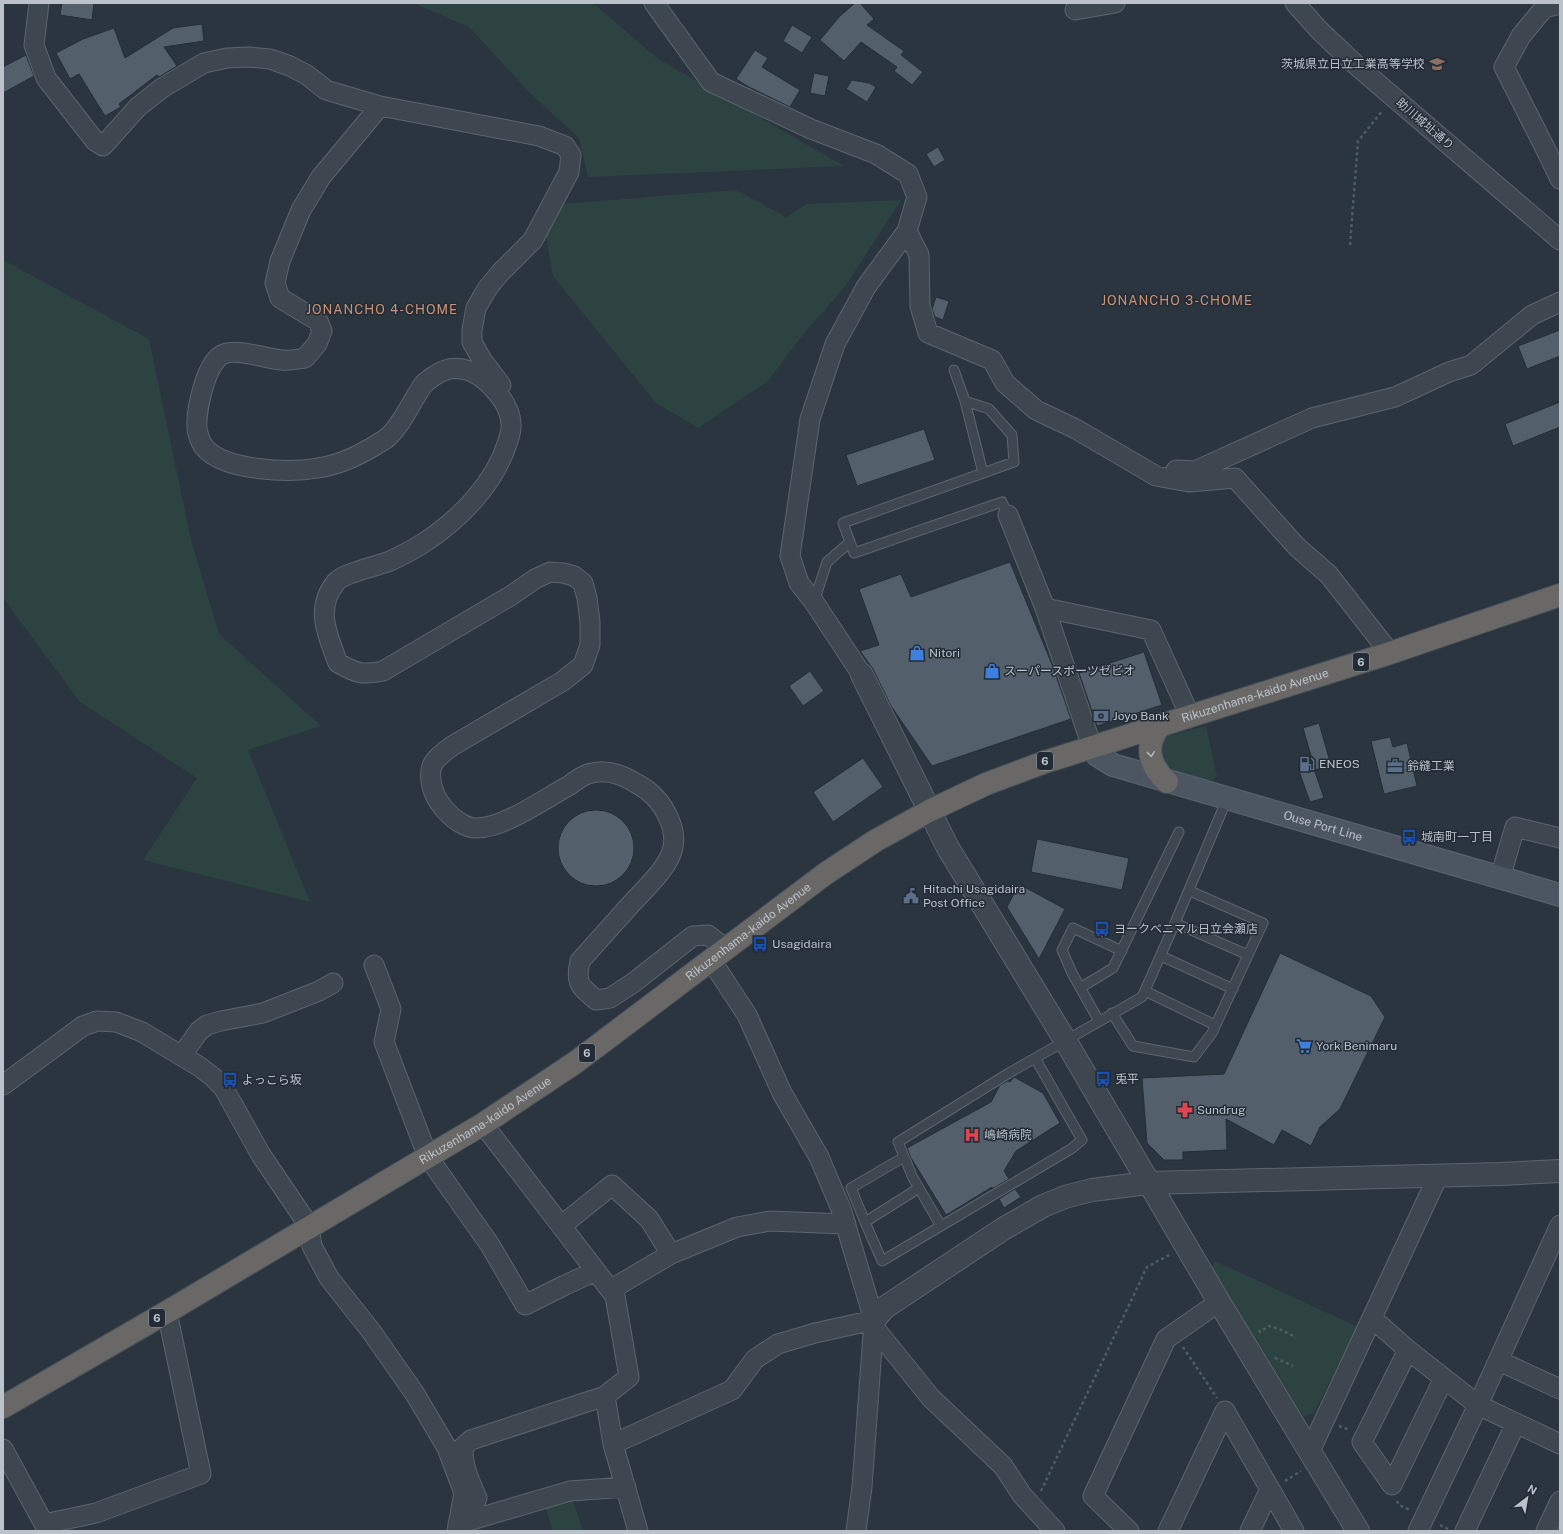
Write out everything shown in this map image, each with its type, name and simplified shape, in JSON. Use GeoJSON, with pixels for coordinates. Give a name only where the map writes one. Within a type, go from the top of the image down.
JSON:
{"type":"FeatureCollection","features":[{"type":"Feature","properties":{"kind":"highway","name":"Rikuzenhama-kaido Avenue"},"geometry":{"type":"LineString","coordinates":[[3,1407],[167,1312],[309,1226],[483,1124],[576,1062],[825,874],[875,841],[929,811],[986,784],[1045,762],[1161,724],[1390,653],[1560,595]]}},
{"type":"Feature","properties":{"kind":"highway"},"geometry":{"type":"LineString","coordinates":[[1161,724],[1154,732],[1150,742],[1149,752],[1152,764],[1158,774],[1167,782]]}},
{"type":"Feature","properties":{"kind":"main road","name":"Ouse Port Line"},"geometry":{"type":"LineString","coordinates":[[1092,747],[1097,755],[1113,765],[1167,782],[1560,895]]}},
{"type":"Feature","properties":{"kind":"street"},"geometry":{"type":"LineString","coordinates":[[39,3],[34,45],[46,78],[95,141],[103,146],[138,107],[162,88],[204,63],[227,58],[249,57],[270,59],[290,66],[307,75],[326,90],[380,106],[539,136],[565,146],[571,155],[569,172],[533,240],[500,273],[487,289],[476,308],[472,330],[472,342],[482,360],[499,381],[512,402],[515,420],[504,451],[492,475],[480,492],[452,521],[422,544],[390,561],[337,580],[328,595],[324,612],[325,629],[338,663],[352,671],[365,674],[383,671],[512,595],[535,579],[550,572],[574,576],[583,583],[587,598],[590,622],[590,645],[584,665],[563,681],[452,746],[438,757],[431,769],[432,788],[439,803],[449,814],[462,824],[476,829],[494,825],[515,816],[588,774],[607,772],[625,776],[654,795],[666,814],[673,830],[673,848],[664,868],[580,961],[577,974],[580,986],[596,1000],[610,998],[628,986],[692,936],[708,935],[719,955],[782,1094],[819,1157],[842,1209],[874,1323],[862,1487],[856,1531]]}},
{"type":"Feature","properties":{"kind":"street"},"geometry":{"type":"LineString","coordinates":[[654,3],[711,82],[811,129],[876,154],[908,174],[917,197],[907,231],[866,287],[835,344],[810,419],[790,556],[799,582],[814,602],[862,675],[948,848],[1065,1040],[1185,1246],[1358,1531]]}},
{"type":"Feature","properties":{"kind":"street"},"geometry":{"type":"LineString","coordinates":[[1079,3],[1075,10],[1115,3]]}},
{"type":"Feature","properties":{"kind":"street","name":"助川城址通り"},"geometry":{"type":"LineString","coordinates":[[1295,3],[1324,35],[1394,98],[1560,240]]}},
{"type":"Feature","properties":{"kind":"street"},"geometry":{"type":"LineString","coordinates":[[1560,4],[1544,8],[1521,36],[1504,67],[1560,179]]}},
{"type":"Feature","properties":{"kind":"street"},"geometry":{"type":"LineString","coordinates":[[380,106],[321,177],[301,210],[280,261],[275,283],[280,298],[318,321],[322,331],[317,344],[305,358],[285,361],[238,352],[223,354],[211,365],[204,384],[197,428],[203,447],[215,457],[241,465],[272,471],[318,468],[354,458],[387,438],[408,412],[424,383],[437,374],[450,368],[466,368],[485,380],[500,395],[510,415],[511,429]]}},
{"type":"Feature","properties":{"kind":"street"},"geometry":{"type":"LineString","coordinates":[[907,231],[919,255],[920,306],[928,333],[992,360],[1005,382],[1036,410],[1076,428],[1156,476],[1189,482],[1235,478],[1297,547],[1329,575],[1390,653]]}},
{"type":"Feature","properties":{"kind":"street"},"geometry":{"type":"LineString","coordinates":[[1145,470],[1195,471],[1312,418],[1395,397],[1449,372],[1471,365],[1532,316],[1560,302]]}},
{"type":"Feature","properties":{"kind":"street"},"geometry":{"type":"LineString","coordinates":[[1008,515],[1045,608],[1092,747]]}},
{"type":"Feature","properties":{"kind":"street"},"geometry":{"type":"LineString","coordinates":[[1045,608],[1151,630],[1190,716]]}},
{"type":"Feature","properties":{"kind":"street"},"geometry":{"type":"LineString","coordinates":[[1500,878],[1515,827],[1560,838]]}},
{"type":"Feature","properties":{"kind":"street"},"geometry":{"type":"LineString","coordinates":[[374,965],[391,1009],[384,1042],[428,1157],[490,1245],[525,1305],[596,1271]]}},
{"type":"Feature","properties":{"kind":"street"},"geometry":{"type":"LineString","coordinates":[[182,1055],[199,1031],[207,1025],[263,1013],[319,991],[333,983]]}},
{"type":"Feature","properties":{"kind":"street"},"geometry":{"type":"LineString","coordinates":[[3,1085],[83,1026],[97,1021],[116,1022],[142,1032],[182,1055],[214,1077],[223,1087],[261,1155],[309,1226],[312,1246],[329,1278],[371,1331],[415,1394],[448,1448],[464,1493],[472,1502],[475,1502],[477,1498],[466,1472],[462,1455],[463,1447],[471,1440],[605,1396],[629,1377],[615,1296],[483,1124]]}},
{"type":"Feature","properties":{"kind":"street"},"geometry":{"type":"LineString","coordinates":[[613,1444],[732,1390],[755,1359],[778,1344],[814,1333],[874,1323],[884,1308],[930,1277],[1003,1229],[1043,1206],[1065,1197],[1092,1190],[1148,1183],[1438,1176],[1560,1171]]}},
{"type":"Feature","properties":{"kind":"street"},"geometry":{"type":"LineString","coordinates":[[1313,1456],[1325,1420],[1438,1176]]}},
{"type":"Feature","properties":{"kind":"street"},"geometry":{"type":"LineString","coordinates":[[561,1226],[612,1185],[649,1220],[671,1254]]}},
{"type":"Feature","properties":{"kind":"street"},"geometry":{"type":"LineString","coordinates":[[610,1290],[671,1254],[737,1227],[770,1221],[846,1224]]}},
{"type":"Feature","properties":{"kind":"street"},"geometry":{"type":"LineString","coordinates":[[1418,1531],[1499,1361],[1560,1225]]}},
{"type":"Feature","properties":{"kind":"street"},"geometry":{"type":"LineString","coordinates":[[1129,1531],[1093,1496],[1166,1339],[1219,1302]]}},
{"type":"Feature","properties":{"kind":"street"},"geometry":{"type":"LineString","coordinates":[[3,1449],[46,1527],[96,1513],[201,1474],[167,1312]]}},
{"type":"Feature","properties":{"kind":"street"},"geometry":{"type":"LineString","coordinates":[[1372,1318],[1408,1350],[1478,1405],[1560,1444]]}},
{"type":"Feature","properties":{"kind":"street"},"geometry":{"type":"LineString","coordinates":[[874,1323],[931,1398],[1003,1466],[1022,1495],[1055,1531]]}},
{"type":"Feature","properties":{"kind":"street"},"geometry":{"type":"LineString","coordinates":[[1408,1350],[1362,1442],[1392,1485],[1444,1378]]}},
{"type":"Feature","properties":{"kind":"street"},"geometry":{"type":"LineString","coordinates":[[1499,1361],[1560,1389]]}},
{"type":"Feature","properties":{"kind":"street"},"geometry":{"type":"LineString","coordinates":[[605,1396],[613,1444],[638,1531]]}},
{"type":"Feature","properties":{"kind":"street"},"geometry":{"type":"LineString","coordinates":[[1226,1411],[1294,1531]]}},
{"type":"Feature","properties":{"kind":"street"},"geometry":{"type":"LineString","coordinates":[[1168,1531],[1226,1411]]}},
{"type":"Feature","properties":{"kind":"street"},"geometry":{"type":"LineString","coordinates":[[1465,1531],[1516,1423]]}},
{"type":"Feature","properties":{"kind":"street"},"geometry":{"type":"LineString","coordinates":[[464,1493],[457,1528],[570,1491],[626,1488]]}},
{"type":"Feature","properties":{"kind":"street"},"geometry":{"type":"LineString","coordinates":[[1250,1531],[1270,1489]]}},
{"type":"Feature","properties":{"kind":"street"},"geometry":{"type":"LineString","coordinates":[[1546,1531],[1560,1501]]}},
{"type":"Feature","properties":{"kind":"lane"},"geometry":{"type":"LineString","coordinates":[[954,370],[965,401],[983,473]]}},
{"type":"Feature","properties":{"kind":"lane"},"geometry":{"type":"LineString","coordinates":[[965,401],[989,409],[1012,435],[1014,462],[843,523],[854,553],[1002,502],[1008,515]]}},
{"type":"Feature","properties":{"kind":"lane"},"geometry":{"type":"LineString","coordinates":[[814,602],[827,562],[850,542]]}},
{"type":"Feature","properties":{"kind":"lane"},"geometry":{"type":"LineString","coordinates":[[941,1226],[913,1178],[898,1142],[1065,1040],[1142,997],[1190,891],[1227,799]]}},
{"type":"Feature","properties":{"kind":"lane"},"geometry":{"type":"LineString","coordinates":[[1080,988],[1113,968],[1179,832]]}},
{"type":"Feature","properties":{"kind":"lane"},"geometry":{"type":"LineString","coordinates":[[1112,1013],[1133,1046],[1194,1057],[1212,1033],[1263,923],[1190,891]]}},
{"type":"Feature","properties":{"kind":"lane"},"geometry":{"type":"LineString","coordinates":[[1175,923],[1248,955]]}},
{"type":"Feature","properties":{"kind":"lane"},"geometry":{"type":"LineString","coordinates":[[1099,1021],[1072,973],[1062,950],[1073,928],[1122,951]]}},
{"type":"Feature","properties":{"kind":"lane"},"geometry":{"type":"LineString","coordinates":[[1161,956],[1233,988]]}},
{"type":"Feature","properties":{"kind":"lane"},"geometry":{"type":"LineString","coordinates":[[1145,991],[1215,1025]]}},
{"type":"Feature","properties":{"kind":"lane"},"geometry":{"type":"LineString","coordinates":[[904,1157],[851,1188],[882,1261],[1071,1149],[1082,1140],[1035,1058]]}},
{"type":"Feature","properties":{"kind":"lane"},"geometry":{"type":"LineString","coordinates":[[865,1222],[919,1188]]}},
{"type":"Feature","properties":{"kind":"path"},"geometry":{"type":"LineString","coordinates":[[1350,245],[1358,141],[1394,98]]}},
{"type":"Feature","properties":{"kind":"path"},"geometry":{"type":"LineString","coordinates":[[1050,1474],[1147,1267],[1185,1246]]}},
{"type":"Feature","properties":{"kind":"path"},"geometry":{"type":"LineString","coordinates":[[1256,1326],[1264,1338]]}},
{"type":"Feature","properties":{"kind":"path"},"geometry":{"type":"LineString","coordinates":[[1260,1332],[1269,1326],[1279,1328],[1296,1337]]}},
{"type":"Feature","properties":{"kind":"path"},"geometry":{"type":"LineString","coordinates":[[1174,1334],[1226,1411]]}},
{"type":"Feature","properties":{"kind":"path"},"geometry":{"type":"LineString","coordinates":[[1274,1358],[1293,1366]]}},
{"type":"Feature","properties":{"kind":"path"},"geometry":{"type":"LineString","coordinates":[[1325,1420],[1365,1437]]}},
{"type":"Feature","properties":{"kind":"path"},"geometry":{"type":"LineString","coordinates":[[1270,1489],[1313,1456]]}},
{"type":"Feature","properties":{"kind":"green space"},"geometry":{"type":"Polygon","coordinates":[[[413,3],[593,3],[658,59],[844,166],[588,177],[579,138],[531,94],[469,27],[413,3]]]}},
{"type":"Feature","properties":{"kind":"green space"},"geometry":{"type":"Polygon","coordinates":[[[736,190],[786,217],[807,204],[901,200],[845,287],[805,332],[768,381],[698,428],[656,403],[553,276],[546,234],[562,204],[736,190]]]}},
{"type":"Feature","properties":{"kind":"green space"},"geometry":{"type":"Polygon","coordinates":[[[3,260],[149,339],[191,540],[219,634],[321,726],[248,750],[310,902],[143,860],[197,778],[80,702],[3,598],[3,260]]]}},
{"type":"Feature","properties":{"kind":"green space"},"geometry":{"type":"Polygon","coordinates":[[[1206,726],[1217,776],[1208,786],[1169,775],[1160,754],[1163,737],[1206,726]]]}},
{"type":"Feature","properties":{"kind":"green space"},"geometry":{"type":"Polygon","coordinates":[[[1215,1261],[1358,1327],[1314,1413],[1299,1418],[1210,1271],[1215,1261]]]}},
{"type":"Feature","properties":{"kind":"green space"},"geometry":{"type":"Polygon","coordinates":[[[570,1491],[583,1531],[553,1531],[543,1500],[570,1491]]]}},
{"type":"Feature","properties":{"kind":"building"},"geometry":{"type":"Polygon","coordinates":[[[62,3],[94,3],[92,20],[60,15],[62,3]]]}},
{"type":"Feature","properties":{"kind":"building"},"geometry":{"type":"Polygon","coordinates":[[[855,3],[860,3],[874,19],[867,25],[904,51],[901,55],[923,72],[912,85],[894,71],[897,67],[861,42],[844,61],[820,40],[839,17],[855,3]]]}},
{"type":"Feature","properties":{"kind":"building"},"geometry":{"type":"Polygon","coordinates":[[[202,24],[204,41],[164,47],[177,66],[159,77],[157,75],[119,104],[121,107],[105,116],[79,74],[70,79],[56,53],[83,39],[114,28],[125,58],[173,28],[202,24]]]}},
{"type":"Feature","properties":{"kind":"building"},"geometry":{"type":"Polygon","coordinates":[[[792,25],[812,37],[802,53],[783,41],[792,25]]]}},
{"type":"Feature","properties":{"kind":"building"},"geometry":{"type":"Polygon","coordinates":[[[755,50],[768,58],[762,67],[800,90],[790,107],[736,79],[755,50]]]}},
{"type":"Feature","properties":{"kind":"building"},"geometry":{"type":"Polygon","coordinates":[[[26,55],[34,76],[3,93],[3,67],[26,55]]]}},
{"type":"Feature","properties":{"kind":"building"},"geometry":{"type":"Polygon","coordinates":[[[814,73],[829,76],[825,96],[810,93],[814,73]]]}},
{"type":"Feature","properties":{"kind":"building"},"geometry":{"type":"Polygon","coordinates":[[[852,80],[869,83],[876,87],[867,102],[846,89],[852,80]]]}},
{"type":"Feature","properties":{"kind":"building"},"geometry":{"type":"Polygon","coordinates":[[[938,147],[945,160],[934,167],[926,154],[938,147]]]}},
{"type":"Feature","properties":{"kind":"building"},"geometry":{"type":"Polygon","coordinates":[[[936,297],[949,301],[943,320],[935,317],[932,309],[936,297]]]}},
{"type":"Feature","properties":{"kind":"building"},"geometry":{"type":"Polygon","coordinates":[[[1560,330],[1560,356],[1527,369],[1518,346],[1560,330]]]}},
{"type":"Feature","properties":{"kind":"building"},"geometry":{"type":"Polygon","coordinates":[[[1560,402],[1560,427],[1513,446],[1505,424],[1560,402]]]}},
{"type":"Feature","properties":{"kind":"building"},"geometry":{"type":"Polygon","coordinates":[[[924,429],[935,460],[857,486],[846,455],[924,429]]]}},
{"type":"Feature","properties":{"kind":"building"},"geometry":{"type":"Polygon","coordinates":[[[1010,562],[1053,667],[1071,719],[932,766],[891,706],[873,669],[860,651],[879,645],[859,589],[901,574],[911,597],[1010,562]]]}},
{"type":"Feature","properties":{"kind":"building"},"geometry":{"type":"Polygon","coordinates":[[[1144,652],[1162,705],[1097,726],[1079,673],[1144,652]]]}},
{"type":"Feature","properties":{"kind":"building"},"geometry":{"type":"Polygon","coordinates":[[[810,671],[824,691],[803,706],[789,686],[810,671]]]}},
{"type":"Feature","properties":{"kind":"building"},"geometry":{"type":"Polygon","coordinates":[[[1319,723],[1331,765],[1315,770],[1303,728],[1319,723]]]}},
{"type":"Feature","properties":{"kind":"building","name":"鈴縫工業"},"geometry":{"type":"Polygon","coordinates":[[[1390,737],[1393,747],[1407,743],[1417,786],[1384,794],[1371,741],[1390,737]]]}},
{"type":"Feature","properties":{"kind":"building"},"geometry":{"type":"Polygon","coordinates":[[[863,758],[883,787],[833,822],[813,792],[863,758]]]}},
{"type":"Feature","properties":{"kind":"building"},"geometry":{"type":"Polygon","coordinates":[[[1313,766],[1324,798],[1310,802],[1299,771],[1313,766]]]}},
{"type":"Feature","properties":{"kind":"building"},"geometry":{"type":"Polygon","coordinates":[[[596,810],[610,813],[623,821],[631,834],[634,848],[631,862],[623,875],[610,883],[596,886],[582,883],[569,875],[561,862],[558,848],[561,834],[569,821],[582,813],[596,810]]]}},
{"type":"Feature","properties":{"kind":"building"},"geometry":{"type":"Polygon","coordinates":[[[1037,839],[1129,858],[1122,890],[1031,872],[1037,839]]]}},
{"type":"Feature","properties":{"kind":"building"},"geometry":{"type":"Polygon","coordinates":[[[1019,884],[1065,909],[1039,959],[1007,907],[1019,884]]]}},
{"type":"Feature","properties":{"kind":"building","name":"York Benimaru"},"geometry":{"type":"Polygon","coordinates":[[[1280,953],[1371,996],[1385,1017],[1340,1109],[1320,1127],[1311,1146],[1282,1130],[1274,1145],[1226,1119],[1227,1150],[1183,1152],[1183,1160],[1164,1160],[1147,1143],[1142,1078],[1224,1074],[1280,953]]]}},
{"type":"Feature","properties":{"kind":"building"},"geometry":{"type":"Polygon","coordinates":[[[1014,1077],[1043,1093],[1060,1123],[1016,1151],[1004,1171],[1009,1179],[992,1189],[992,1187],[946,1215],[911,1158],[907,1148],[991,1102],[1000,1085],[1008,1081],[1010,1082],[1014,1077]]]}},
{"type":"Feature","properties":{"kind":"building"},"geometry":{"type":"Polygon","coordinates":[[[1015,1189],[1021,1197],[1004,1208],[999,1199],[1015,1189]]]}},
{"type":"Feature","properties":{"kind":"place","name":"茨城県立日立工業高等学校"},"geometry":{"type":"Point","coordinates":[1437,64]}},
{"type":"Feature","properties":{"kind":"place","name":"Nitori"},"geometry":{"type":"Point","coordinates":[917,653]}},
{"type":"Feature","properties":{"kind":"place","name":"スーパースポーツゼビオ"},"geometry":{"type":"Point","coordinates":[992,671]}},
{"type":"Feature","properties":{"kind":"place","name":"Joyo Bank"},"geometry":{"type":"Point","coordinates":[1101,716]}},
{"type":"Feature","properties":{"kind":"place","name":"ENEOS"},"geometry":{"type":"Point","coordinates":[1307,764]}},
{"type":"Feature","properties":{"kind":"place","name":"鈴縫工業"},"geometry":{"type":"Point","coordinates":[1395,766]}},
{"type":"Feature","properties":{"kind":"place","name":"城南町一丁目"},"geometry":{"type":"Point","coordinates":[1409,837]}},
{"type":"Feature","properties":{"kind":"place","name":"Hitachi Usagidaira Post Office"},"geometry":{"type":"Point","coordinates":[911,896]}},
{"type":"Feature","properties":{"kind":"place","name":"ヨークベニマル日立会瀬店"},"geometry":{"type":"Point","coordinates":[1102,929]}},
{"type":"Feature","properties":{"kind":"place","name":"Usagidaira"},"geometry":{"type":"Point","coordinates":[760,944]}},
{"type":"Feature","properties":{"kind":"place","name":"York Benimaru"},"geometry":{"type":"Point","coordinates":[1304,1046]}},
{"type":"Feature","properties":{"kind":"place","name":"兎平"},"geometry":{"type":"Point","coordinates":[1103,1079]}},
{"type":"Feature","properties":{"kind":"place","name":"よっこら坂"},"geometry":{"type":"Point","coordinates":[230,1080]}},
{"type":"Feature","properties":{"kind":"place","name":"Sundrug"},"geometry":{"type":"Point","coordinates":[1185,1110]}},
{"type":"Feature","properties":{"kind":"place","name":"嶋崎病院"},"geometry":{"type":"Point","coordinates":[972,1135]}},
{"type":"Feature","properties":{"kind":"district","name":"JONANCHO 3-CHOME"},"geometry":{"type":"Point","coordinates":[1177,300]}},
{"type":"Feature","properties":{"kind":"district","name":"JONANCHO 4-CHOME"},"geometry":{"type":"Point","coordinates":[382,309]}}]}
